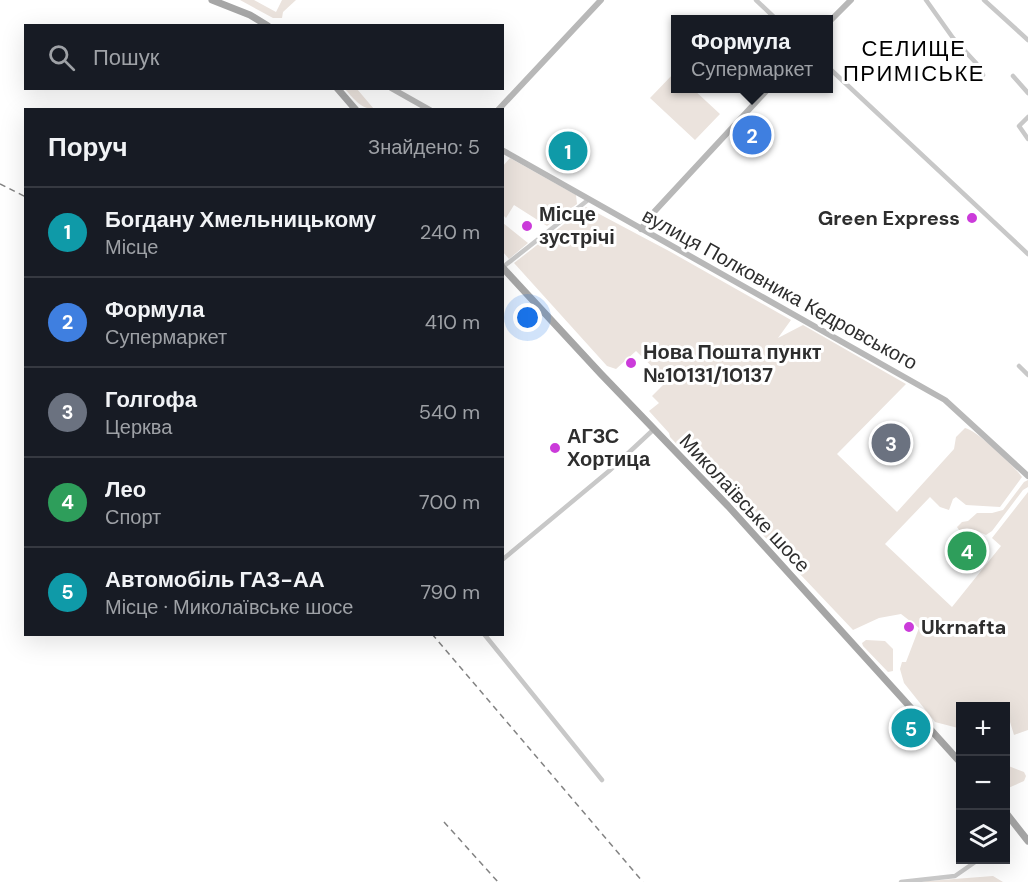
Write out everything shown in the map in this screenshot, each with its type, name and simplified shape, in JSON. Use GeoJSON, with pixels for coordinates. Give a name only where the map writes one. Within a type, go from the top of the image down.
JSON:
{"type":"FeatureCollection","features":[{"type":"Feature","properties":{"kind":"main road"},"geometry":{"type":"LineString","coordinates":[[212,0],[264,24]]}},
{"type":"Feature","properties":{"kind":"main road"},"geometry":{"type":"LineString","coordinates":[[339,90],[354,108]]}},
{"type":"Feature","properties":{"kind":"main road","name":"Миколаївське шосе"},"geometry":{"type":"LineString","coordinates":[[504,268],[653,430],[728,506],[956,758]]}},
{"type":"Feature","properties":{"kind":"main road"},"geometry":{"type":"LineString","coordinates":[[1010,819],[1028,842]]}},
{"type":"Feature","properties":{"kind":"street"},"geometry":{"type":"LineString","coordinates":[[500,108],[601,0]]}},
{"type":"Feature","properties":{"kind":"street"},"geometry":{"type":"LineString","coordinates":[[756,0],[772,15]]}},
{"type":"Feature","properties":{"kind":"street"},"geometry":{"type":"LineString","coordinates":[[926,0],[983,75]]}},
{"type":"Feature","properties":{"kind":"street"},"geometry":{"type":"LineString","coordinates":[[984,0],[1028,40]]}},
{"type":"Feature","properties":{"kind":"street"},"geometry":{"type":"LineString","coordinates":[[833,18],[848,1]]}},
{"type":"Feature","properties":{"kind":"street"},"geometry":{"type":"LineString","coordinates":[[833,73],[1028,254]]}},
{"type":"Feature","properties":{"kind":"street"},"geometry":{"type":"LineString","coordinates":[[1013,76],[1028,93]]}},
{"type":"Feature","properties":{"kind":"street"},"geometry":{"type":"LineString","coordinates":[[395,90],[426,108]]}},
{"type":"Feature","properties":{"kind":"street"},"geometry":{"type":"LineString","coordinates":[[641,230],[654,212],[764,93]]}},
{"type":"Feature","properties":{"kind":"street"},"geometry":{"type":"LineString","coordinates":[[1028,117],[1019,126],[1028,139]]}},
{"type":"Feature","properties":{"kind":"street","name":"вулиця Полковника Кедровського"},"geometry":{"type":"LineString","coordinates":[[504,151],[945,400],[1028,476]]}},
{"type":"Feature","properties":{"kind":"street"},"geometry":{"type":"LineString","coordinates":[[504,266],[588,200]]}},
{"type":"Feature","properties":{"kind":"street"},"geometry":{"type":"LineString","coordinates":[[1019,366],[1028,375]]}},
{"type":"Feature","properties":{"kind":"street"},"geometry":{"type":"LineString","coordinates":[[504,558],[609,471],[653,430]]}},
{"type":"Feature","properties":{"kind":"street"},"geometry":{"type":"LineString","coordinates":[[486,636],[602,780]]}},
{"type":"Feature","properties":{"kind":"street"},"geometry":{"type":"LineString","coordinates":[[902,882],[955,876],[972,864]]}},
{"type":"Feature","properties":{"kind":"shaded area"},"geometry":{"type":"Polygon","coordinates":[[[240,0],[254,0],[276,12],[282,0],[296,0],[283,12],[282,18],[273,18],[240,0]]]}},
{"type":"Feature","properties":{"kind":"shaded area"},"geometry":{"type":"Polygon","coordinates":[[[671,76],[671,93],[697,93],[720,114],[695,140],[650,98],[671,76]]]}},
{"type":"Feature","properties":{"kind":"shaded area"},"geometry":{"type":"Polygon","coordinates":[[[346,90],[358,90],[373,108],[361,105],[346,90]]]}},
{"type":"Feature","properties":{"kind":"shaded area"},"geometry":{"type":"Polygon","coordinates":[[[510,158],[576,195],[577,204],[547,226],[514,205],[506,218],[504,216],[504,165],[510,158]]]}},
{"type":"Feature","properties":{"kind":"shaded area"},"geometry":{"type":"Polygon","coordinates":[[[586,207],[791,320],[778,338],[803,325],[906,384],[837,454],[897,512],[954,449],[956,437],[965,428],[987,442],[1004,457],[1022,477],[1000,507],[966,505],[956,497],[949,510],[940,507],[930,497],[885,544],[952,607],[1001,546],[992,538],[1028,492],[1028,730],[1014,735],[1010,722],[1010,702],[956,702],[956,727],[935,722],[904,683],[900,669],[902,662],[906,662],[919,628],[901,614],[879,618],[853,630],[670,437],[649,411],[659,403],[652,396],[667,381],[636,351],[616,369],[607,366],[514,263],[586,207]]]}},
{"type":"Feature","properties":{"kind":"shaded area"},"geometry":{"type":"Polygon","coordinates":[[[504,224],[528,243],[509,259],[504,253],[504,224]]]}},
{"type":"Feature","properties":{"kind":"shaded area"},"geometry":{"type":"Polygon","coordinates":[[[1028,480],[1028,487],[1023,490],[992,531],[986,535],[975,530],[961,533],[957,527],[977,513],[1003,510],[1028,480]]]}},
{"type":"Feature","properties":{"kind":"shaded area"},"geometry":{"type":"Polygon","coordinates":[[[866,640],[885,641],[893,649],[893,671],[888,672],[863,646],[862,643],[866,640]]]}},
{"type":"Feature","properties":{"kind":"shaded area"},"geometry":{"type":"Polygon","coordinates":[[[1010,767],[1024,772],[1026,776],[1024,781],[1010,787],[1010,767]]]}},
{"type":"Feature","properties":{"kind":"shaded area"},"geometry":{"type":"Polygon","coordinates":[[[993,876],[1003,882],[915,882],[993,876]]]}},
{"type":"Feature","properties":{"kind":"railway"},"geometry":{"type":"LineString","coordinates":[[0,184],[24,196]]}},
{"type":"Feature","properties":{"kind":"railway"},"geometry":{"type":"LineString","coordinates":[[434,636],[643,882]]}},
{"type":"Feature","properties":{"kind":"railway"},"geometry":{"type":"LineString","coordinates":[[444,822],[498,882]]}},
{"type":"Feature","properties":{"kind":"place","name":"Формула"},"geometry":{"type":"Point","coordinates":[752,135]}},
{"type":"Feature","properties":{"kind":"place","name":"Богдану Хмельницькому"},"geometry":{"type":"Point","coordinates":[568,151]}},
{"type":"Feature","properties":{"kind":"place","name":"Green Express"},"geometry":{"type":"Point","coordinates":[972,218]}},
{"type":"Feature","properties":{"kind":"place","name":"Місце зустрічі"},"geometry":{"type":"Point","coordinates":[527,226]}},
{"type":"Feature","properties":{"kind":"place","name":"Нова Пошта пункт №10131/10137"},"geometry":{"type":"Point","coordinates":[631,363]}},
{"type":"Feature","properties":{"kind":"place","name":"Голгофа"},"geometry":{"type":"Point","coordinates":[891,443]}},
{"type":"Feature","properties":{"kind":"place","name":"АГЗС Хортица"},"geometry":{"type":"Point","coordinates":[555,448]}},
{"type":"Feature","properties":{"kind":"place","name":"Лео"},"geometry":{"type":"Point","coordinates":[967,551]}},
{"type":"Feature","properties":{"kind":"place","name":"Ukrnafta"},"geometry":{"type":"Point","coordinates":[909,627]}},
{"type":"Feature","properties":{"kind":"place","name":"Автомобіль ГАЗ-АА"},"geometry":{"type":"Point","coordinates":[911,728]}},
{"type":"Feature","properties":{"kind":"district","name":"СЕЛИЩЕ ПРИМІСЬКЕ"},"geometry":{"type":"Point","coordinates":[914,60]}}]}
